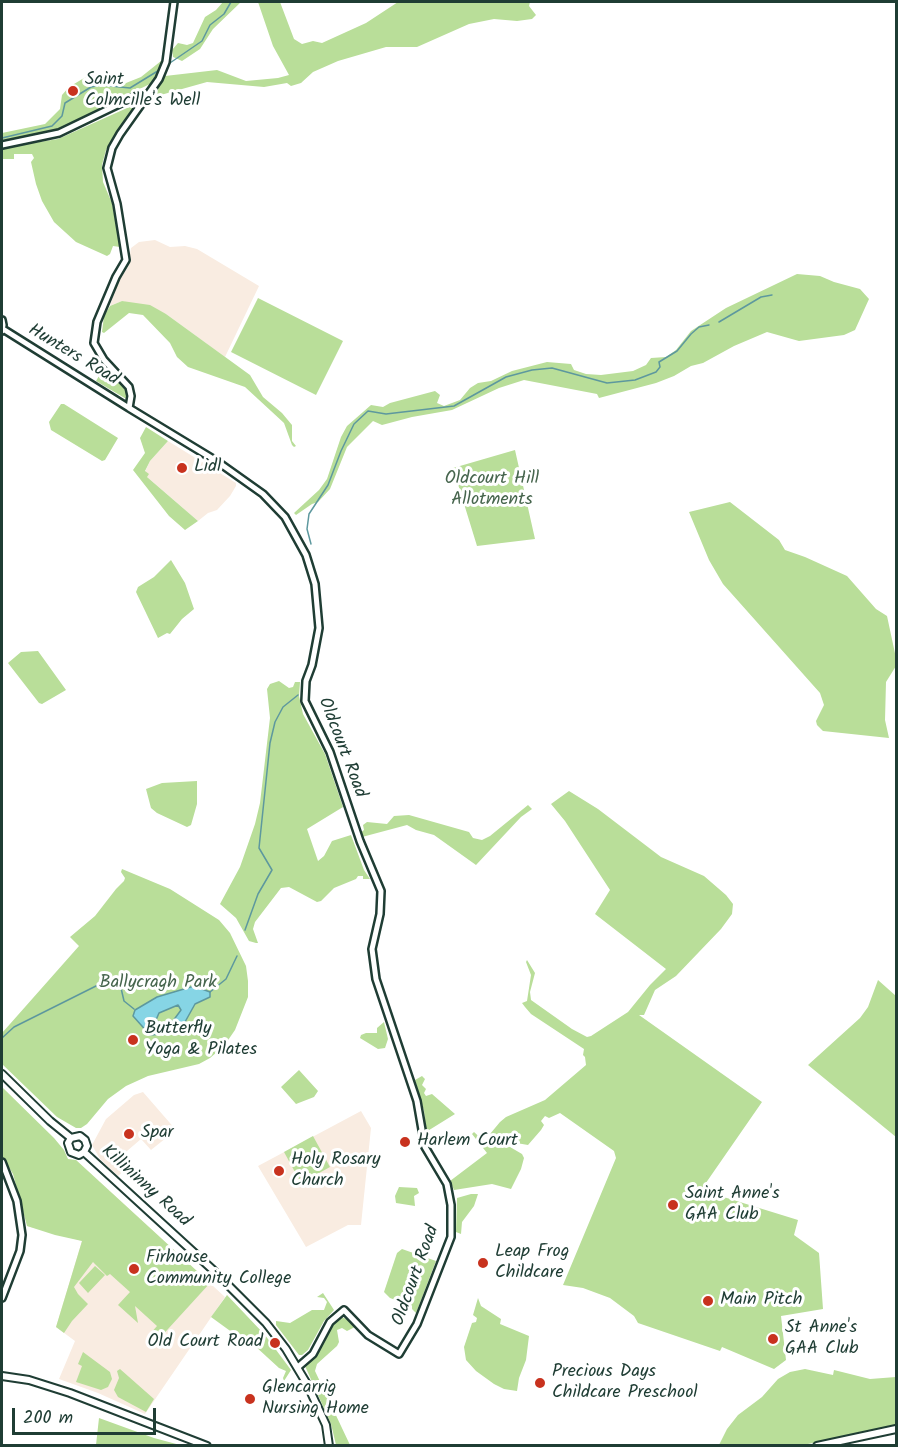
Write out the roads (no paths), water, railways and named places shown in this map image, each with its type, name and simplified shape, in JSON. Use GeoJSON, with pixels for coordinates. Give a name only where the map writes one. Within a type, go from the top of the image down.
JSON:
{"type":"FeatureCollection","features":[{"type":"Feature","properties":{"kind":"main road","name":"Killininny Road"},"geometry":{"type":"LineString","coordinates":[[2,1074],[50,1121],[71,1138]]}},
{"type":"Feature","properties":{"kind":"main road","name":"Killininny Road"},"geometry":{"type":"LineString","coordinates":[[80,1136],[85,1140],[87,1146],[84,1152],[79,1155],[71,1152],[68,1147],[71,1138],[80,1136]]}},
{"type":"Feature","properties":{"kind":"main road","name":"Killininny Road"},"geometry":{"type":"LineString","coordinates":[[84,1152],[236,1291],[274,1334],[297,1367],[321,1411],[329,1446]]}},
{"type":"Feature","properties":{"kind":"main road"},"geometry":{"type":"LineString","coordinates":[[2,1376],[29,1380],[70,1393],[207,1446]]}},
{"type":"Feature","properties":{"kind":"main road"},"geometry":{"type":"LineString","coordinates":[[817,1446],[897,1429]]}},
{"type":"Feature","properties":{"kind":"street"},"geometry":{"type":"LineString","coordinates":[[129,408],[131,396],[129,387],[101,356],[94,343],[104,304],[126,260],[117,204],[107,168],[112,148],[162,72],[166,62],[174,2]]}},
{"type":"Feature","properties":{"kind":"street"},"geometry":{"type":"LineString","coordinates":[[2,145],[59,133],[140,94],[147,96]]}},
{"type":"Feature","properties":{"kind":"street","name":"Hunters Road"},"geometry":{"type":"LineString","coordinates":[[2,320],[2,330],[129,408]]}},
{"type":"Feature","properties":{"kind":"street","name":"Oldcourt Road"},"geometry":{"type":"LineString","coordinates":[[129,408],[218,462],[263,494],[285,517],[306,555],[316,589],[319,628],[312,665],[306,681],[305,701],[330,752],[360,841],[381,891],[380,914],[372,949],[376,979],[417,1101],[425,1147],[447,1184],[450,1194],[451,1237],[417,1324],[399,1354],[368,1335],[344,1310],[330,1322],[313,1354],[297,1367]]}},
{"type":"Feature","properties":{"kind":"street"},"geometry":{"type":"LineString","coordinates":[[2,1162],[17,1201],[21,1235],[20,1251],[2,1298]]}},
{"type":"Feature","properties":{"kind":"water"},"geometry":{"type":"Polygon","coordinates":[[[194,986],[210,992],[210,997],[195,1004],[185,1022],[173,1033],[150,1035],[133,1016],[135,1010],[157,997],[194,986]],[[178,1005],[159,1013],[156,1020],[170,1025],[181,1010],[178,1005]]]}},
{"type":"Feature","properties":{"kind":"waterway"},"geometry":{"type":"LineString","coordinates":[[167,65],[202,41],[210,25],[224,14],[231,2]]}},
{"type":"Feature","properties":{"kind":"waterway"},"geometry":{"type":"LineString","coordinates":[[2,138],[52,126],[62,116],[65,103],[91,87],[101,85],[130,88],[161,69]]}},
{"type":"Feature","properties":{"kind":"waterway"},"geometry":{"type":"LineString","coordinates":[[719,322],[761,297],[772,295]]}},
{"type":"Feature","properties":{"kind":"waterway"},"geometry":{"type":"LineString","coordinates":[[311,544],[307,529],[309,514],[328,485],[354,424],[368,411],[386,414],[454,406],[506,377],[532,370],[552,368],[607,383],[635,380],[656,372],[660,367],[659,362],[677,351],[699,327],[709,325]]}},
{"type":"Feature","properties":{"kind":"waterway"},"geometry":{"type":"LineString","coordinates":[[245,930],[258,894],[272,870],[259,848],[270,743],[275,722],[283,707],[298,695]]}},
{"type":"Feature","properties":{"kind":"waterway"},"geometry":{"type":"LineString","coordinates":[[210,992],[226,979],[237,956]]}},
{"type":"Feature","properties":{"kind":"waterway"},"geometry":{"type":"LineString","coordinates":[[2,1038],[14,1027],[110,979],[121,988],[124,1001],[134,1009]]}},
{"type":"Feature","properties":{"kind":"place","name":"Saint Colmcille's Well"},"geometry":{"type":"Point","coordinates":[73,91]}},
{"type":"Feature","properties":{"kind":"place","name":"Lidl"},"geometry":{"type":"Point","coordinates":[182,468]}},
{"type":"Feature","properties":{"kind":"place","name":"Butterfly Yoga & Pilates"},"geometry":{"type":"Point","coordinates":[133,1040]}},
{"type":"Feature","properties":{"kind":"place","name":"Spar"},"geometry":{"type":"Point","coordinates":[129,1134]}},
{"type":"Feature","properties":{"kind":"place","name":"Harlem Court"},"geometry":{"type":"Point","coordinates":[405,1142]}},
{"type":"Feature","properties":{"kind":"place","name":"Holy Rosary Church"},"geometry":{"type":"Point","coordinates":[279,1171]}},
{"type":"Feature","properties":{"kind":"place","name":"Saint Anne's GAA Club"},"geometry":{"type":"Point","coordinates":[673,1205]}},
{"type":"Feature","properties":{"kind":"place","name":"Leap Frog Childcare"},"geometry":{"type":"Point","coordinates":[483,1263]}},
{"type":"Feature","properties":{"kind":"place","name":"Firhouse Community College"},"geometry":{"type":"Point","coordinates":[134,1269]}},
{"type":"Feature","properties":{"kind":"place","name":"Main Pitch"},"geometry":{"type":"Point","coordinates":[708,1301]}},
{"type":"Feature","properties":{"kind":"place","name":"St Anne's GAA Club"},"geometry":{"type":"Point","coordinates":[773,1339]}},
{"type":"Feature","properties":{"kind":"place","name":"Old Court Road"},"geometry":{"type":"Point","coordinates":[275,1343]}},
{"type":"Feature","properties":{"kind":"place","name":"Precious Days Childcare Preschool"},"geometry":{"type":"Point","coordinates":[540,1383]}},
{"type":"Feature","properties":{"kind":"place","name":"Glencarrig Nursing Home"},"geometry":{"type":"Point","coordinates":[250,1399]}},
{"type":"Feature","properties":{"kind":"park label","name":"Oldcourt Hill Allotments"},"geometry":{"type":"Point","coordinates":[492,490]}},
{"type":"Feature","properties":{"kind":"park label","name":"Ballycragh Park"},"geometry":{"type":"Point","coordinates":[158,984]}}]}
